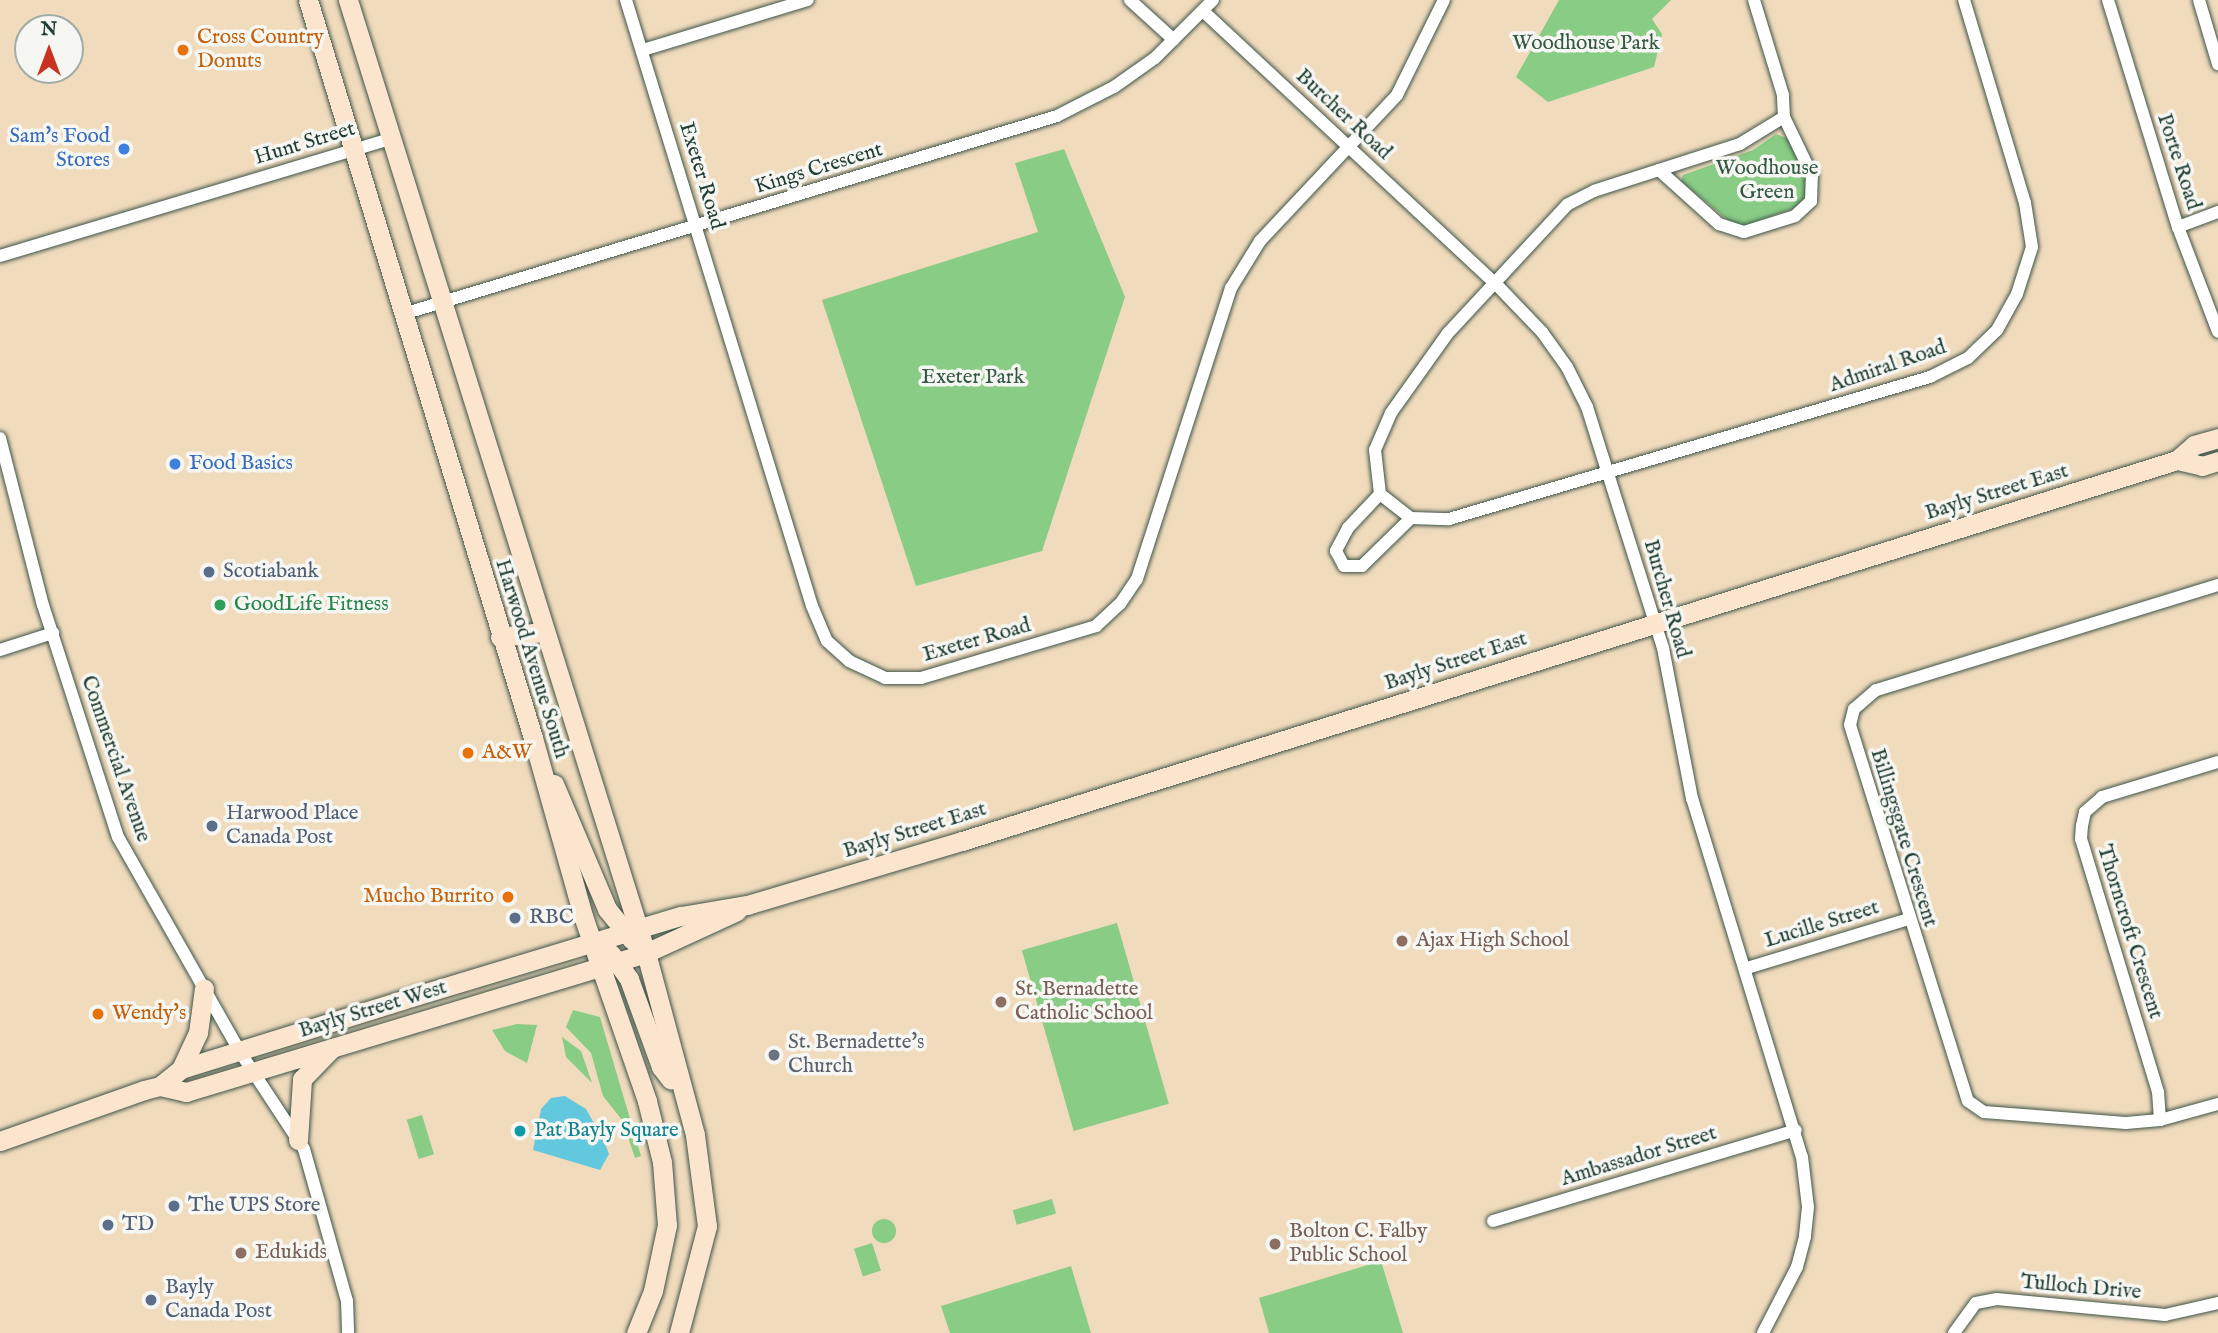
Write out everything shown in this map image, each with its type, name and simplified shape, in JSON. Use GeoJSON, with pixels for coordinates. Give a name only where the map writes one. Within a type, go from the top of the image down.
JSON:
{"type":"FeatureCollection","features":[{"type":"Feature","properties":{"kind":"main road","name":"Harwood Avenue South"},"geometry":{"type":"LineString","coordinates":[[308,0],[500,637],[533,738],[592,944]]}},
{"type":"Feature","properties":{"kind":"main road","name":"Harwood Avenue South"},"geometry":{"type":"LineString","coordinates":[[348,0],[631,932],[646,953],[680,1092],[695,1135],[707,1226],[679,1333]]}},
{"type":"Feature","properties":{"kind":"main road","name":"Bayly Street East"},"geometry":{"type":"LineString","coordinates":[[631,932],[681,916],[747,905],[962,841],[2177,460],[2194,445],[2218,438]]}},
{"type":"Feature","properties":{"kind":"main road","name":"Bayly Street East"},"geometry":{"type":"LineString","coordinates":[[2177,460],[2202,466],[2218,461]]}},
{"type":"Feature","properties":{"kind":"main road"},"geometry":{"type":"LineString","coordinates":[[500,637],[542,632]]}},
{"type":"Feature","properties":{"kind":"main road"},"geometry":{"type":"LineString","coordinates":[[533,738],[607,909],[631,932]]}},
{"type":"Feature","properties":{"kind":"main road","name":"Bayly Street East"},"geometry":{"type":"LineString","coordinates":[[646,953],[722,921],[747,905]]}},
{"type":"Feature","properties":{"kind":"main road","name":"Bayly Street West"},"geometry":{"type":"LineString","coordinates":[[0,1140],[160,1086],[181,1069],[631,932]]}},
{"type":"Feature","properties":{"kind":"main road"},"geometry":{"type":"LineString","coordinates":[[592,944],[605,948],[662,1162],[667,1225],[653,1291],[636,1333]]}},
{"type":"Feature","properties":{"kind":"main road","name":"Bayly Street West"},"geometry":{"type":"LineString","coordinates":[[160,1086],[186,1092],[252,1069],[646,953]]}},
{"type":"Feature","properties":{"kind":"main road"},"geometry":{"type":"LineString","coordinates":[[609,963],[661,1067],[680,1092]]}},
{"type":"Feature","properties":{"kind":"main road"},"geometry":{"type":"LineString","coordinates":[[181,1069],[198,1033],[204,988]]}},
{"type":"Feature","properties":{"kind":"main road"},"geometry":{"type":"LineString","coordinates":[[298,1139],[302,1079],[334,1046]]}},
{"type":"Feature","properties":{"kind":"street","name":"Exeter Road"},"geometry":{"type":"LineString","coordinates":[[626,0],[812,606],[827,641],[849,662],[885,678],[921,678],[1096,626],[1120,604],[1137,579],[1231,288],[1259,241],[1397,94],[1444,0]]}},
{"type":"Feature","properties":{"kind":"street"},"geometry":{"type":"LineString","coordinates":[[643,50],[808,0]]}},
{"type":"Feature","properties":{"kind":"street"},"geometry":{"type":"LineString","coordinates":[[1130,0],[1174,40]]}},
{"type":"Feature","properties":{"kind":"street","name":"Kings Crescent"},"geometry":{"type":"LineString","coordinates":[[403,314],[1057,116],[1114,87],[1174,40],[1213,0]]}},
{"type":"Feature","properties":{"kind":"street"},"geometry":{"type":"LineString","coordinates":[[1659,170],[1719,224],[1744,232],[1795,216],[1811,201],[1812,175],[1784,117],[1783,96],[1754,0]]}},
{"type":"Feature","properties":{"kind":"street","name":"Admiral Road"},"geometry":{"type":"LineString","coordinates":[[1411,518],[1449,519],[1609,474],[1930,377],[1968,358],[1997,330],[2017,294],[2032,247],[2025,203],[1964,0]]}},
{"type":"Feature","properties":{"kind":"street","name":"Porte Road"},"geometry":{"type":"LineString","coordinates":[[2108,0],[2178,227],[2218,332]]}},
{"type":"Feature","properties":{"kind":"street"},"geometry":{"type":"LineString","coordinates":[[2199,0],[2218,64]]}},
{"type":"Feature","properties":{"kind":"street","name":"Burcher Road"},"geometry":{"type":"LineString","coordinates":[[1203,11],[1495,283],[1542,332],[1567,367],[1587,407],[1655,623],[1692,798],[1796,1130],[1808,1207],[1805,1237],[1797,1268],[1763,1333]]}},
{"type":"Feature","properties":{"kind":"street"},"geometry":{"type":"LineString","coordinates":[[1380,494],[1348,528],[1336,551],[1344,566],[1362,566],[1411,518],[1380,494],[1375,450],[1391,413],[1448,333],[1567,205],[1594,191],[1740,144],[1784,117]]}},
{"type":"Feature","properties":{"kind":"street","name":"Hunt Street"},"geometry":{"type":"LineString","coordinates":[[0,256],[391,139]]}},
{"type":"Feature","properties":{"kind":"street"},"geometry":{"type":"LineString","coordinates":[[2178,227],[2218,212]]}},
{"type":"Feature","properties":{"kind":"street","name":"Commercial Avenue"},"geometry":{"type":"LineString","coordinates":[[0,438],[52,634],[118,837],[240,1052],[298,1139],[347,1301],[348,1333]]}},
{"type":"Feature","properties":{"kind":"street","name":"Billingsgate Crescent"},"geometry":{"type":"LineString","coordinates":[[2218,584],[1862,698],[1850,725],[1908,919],[1968,1101],[1984,1112],[2126,1123],[2161,1120],[2218,1104]]}},
{"type":"Feature","properties":{"kind":"street"},"geometry":{"type":"LineString","coordinates":[[0,650],[52,634]]}},
{"type":"Feature","properties":{"kind":"street","name":"Thorncroft Crescent"},"geometry":{"type":"LineString","coordinates":[[2161,1120],[2158,1092],[2081,839],[2082,826],[2085,812],[2102,797],[2218,762]]}},
{"type":"Feature","properties":{"kind":"street","name":"Lucille Street"},"geometry":{"type":"LineString","coordinates":[[1747,968],[1908,919]]}},
{"type":"Feature","properties":{"kind":"street","name":"Ambassador Street"},"geometry":{"type":"LineString","coordinates":[[1493,1221],[1796,1130]]}},
{"type":"Feature","properties":{"kind":"street","name":"Tulloch Drive"},"geometry":{"type":"LineString","coordinates":[[1954,1333],[1976,1303],[1997,1299],[2165,1315],[2218,1303]]}},
{"type":"Feature","properties":{"kind":"green space","name":"Woodhouse Park"},"geometry":{"type":"Polygon","coordinates":[[[1559,0],[1671,0],[1652,19],[1662,34],[1654,67],[1548,102],[1516,77],[1559,0]]]}},
{"type":"Feature","properties":{"kind":"green space","name":"Woodhouse Green"},"geometry":{"type":"Polygon","coordinates":[[[1776,134],[1794,141],[1807,181],[1807,193],[1797,207],[1744,226],[1729,221],[1681,181],[1683,175],[1753,150],[1776,134]]]}},
{"type":"Feature","properties":{"kind":"green space","name":"Exeter Park"},"geometry":{"type":"Polygon","coordinates":[[[1064,149],[1125,297],[1042,551],[916,586],[822,300],[1038,232],[1015,163],[1064,149]]]}},
{"type":"Feature","properties":{"kind":"green space"},"geometry":{"type":"Polygon","coordinates":[[[1117,923],[1169,1104],[1074,1131],[1022,950],[1117,923]]]}},
{"type":"Feature","properties":{"kind":"green space"},"geometry":{"type":"Polygon","coordinates":[[[573,1010],[600,1017],[641,1156],[635,1158],[622,1120],[603,1096],[591,1053],[566,1027],[573,1010]]]}},
{"type":"Feature","properties":{"kind":"green space"},"geometry":{"type":"Polygon","coordinates":[[[517,1024],[537,1025],[527,1063],[505,1051],[492,1030],[517,1024]]]}},
{"type":"Feature","properties":{"kind":"green space"},"geometry":{"type":"Polygon","coordinates":[[[562,1037],[581,1051],[592,1083],[566,1057],[562,1037]]]}},
{"type":"Feature","properties":{"kind":"green space"},"geometry":{"type":"Polygon","coordinates":[[[422,1115],[434,1154],[419,1159],[407,1120],[422,1115]]]}},
{"type":"Feature","properties":{"kind":"green space"},"geometry":{"type":"Polygon","coordinates":[[[1052,1199],[1056,1213],[1017,1225],[1013,1210],[1052,1199]]]}},
{"type":"Feature","properties":{"kind":"green space"},"geometry":{"type":"Polygon","coordinates":[[[884,1219],[892,1223],[896,1231],[892,1239],[884,1243],[876,1239],[872,1231],[876,1223],[884,1219]]]}},
{"type":"Feature","properties":{"kind":"green space"},"geometry":{"type":"Polygon","coordinates":[[[872,1243],[881,1271],[863,1276],[854,1249],[872,1243]]]}},
{"type":"Feature","properties":{"kind":"green space"},"geometry":{"type":"Polygon","coordinates":[[[1381,1261],[1403,1333],[1269,1333],[1259,1298],[1381,1261]]]}},
{"type":"Feature","properties":{"kind":"green space"},"geometry":{"type":"Polygon","coordinates":[[[1071,1266],[1091,1333],[950,1333],[941,1306],[1071,1266]]]}},
{"type":"Feature","properties":{"kind":"water"},"geometry":{"type":"Polygon","coordinates":[[[565,1096],[586,1109],[604,1141],[609,1154],[600,1170],[533,1150],[541,1109],[551,1098],[565,1096]]]}},
{"type":"Feature","properties":{"kind":"place","name":"Cross Country Donuts"},"geometry":{"type":"Point","coordinates":[183,50]}},
{"type":"Feature","properties":{"kind":"place","name":"Sam's Food Stores"},"geometry":{"type":"Point","coordinates":[124,149]}},
{"type":"Feature","properties":{"kind":"place","name":"Food Basics"},"geometry":{"type":"Point","coordinates":[175,464]}},
{"type":"Feature","properties":{"kind":"place","name":"Scotiabank"},"geometry":{"type":"Point","coordinates":[209,572]}},
{"type":"Feature","properties":{"kind":"place","name":"GoodLife Fitness"},"geometry":{"type":"Point","coordinates":[220,605]}},
{"type":"Feature","properties":{"kind":"place","name":"A&W"},"geometry":{"type":"Point","coordinates":[468,753]}},
{"type":"Feature","properties":{"kind":"place","name":"Harwood Place Canada Post"},"geometry":{"type":"Point","coordinates":[212,826]}},
{"type":"Feature","properties":{"kind":"place","name":"Mucho Burrito"},"geometry":{"type":"Point","coordinates":[508,897]}},
{"type":"Feature","properties":{"kind":"place","name":"RBC"},"geometry":{"type":"Point","coordinates":[515,918]}},
{"type":"Feature","properties":{"kind":"place","name":"Ajax High School"},"geometry":{"type":"Point","coordinates":[1402,941]}},
{"type":"Feature","properties":{"kind":"place","name":"St. Bernadette Catholic School"},"geometry":{"type":"Point","coordinates":[1001,1002]}},
{"type":"Feature","properties":{"kind":"place","name":"Wendy's"},"geometry":{"type":"Point","coordinates":[98,1014]}},
{"type":"Feature","properties":{"kind":"place","name":"St. Bernadette's Church"},"geometry":{"type":"Point","coordinates":[774,1055]}},
{"type":"Feature","properties":{"kind":"place","name":"Pat Bayly Square"},"geometry":{"type":"Point","coordinates":[520,1131]}},
{"type":"Feature","properties":{"kind":"place","name":"The UPS Store"},"geometry":{"type":"Point","coordinates":[174,1206]}},
{"type":"Feature","properties":{"kind":"place","name":"TD"},"geometry":{"type":"Point","coordinates":[108,1225]}},
{"type":"Feature","properties":{"kind":"place","name":"Bolton C. Falby Public School"},"geometry":{"type":"Point","coordinates":[1275,1244]}},
{"type":"Feature","properties":{"kind":"place","name":"Edukids"},"geometry":{"type":"Point","coordinates":[241,1253]}},
{"type":"Feature","properties":{"kind":"place","name":"Bayly Canada Post"},"geometry":{"type":"Point","coordinates":[151,1300]}}]}
